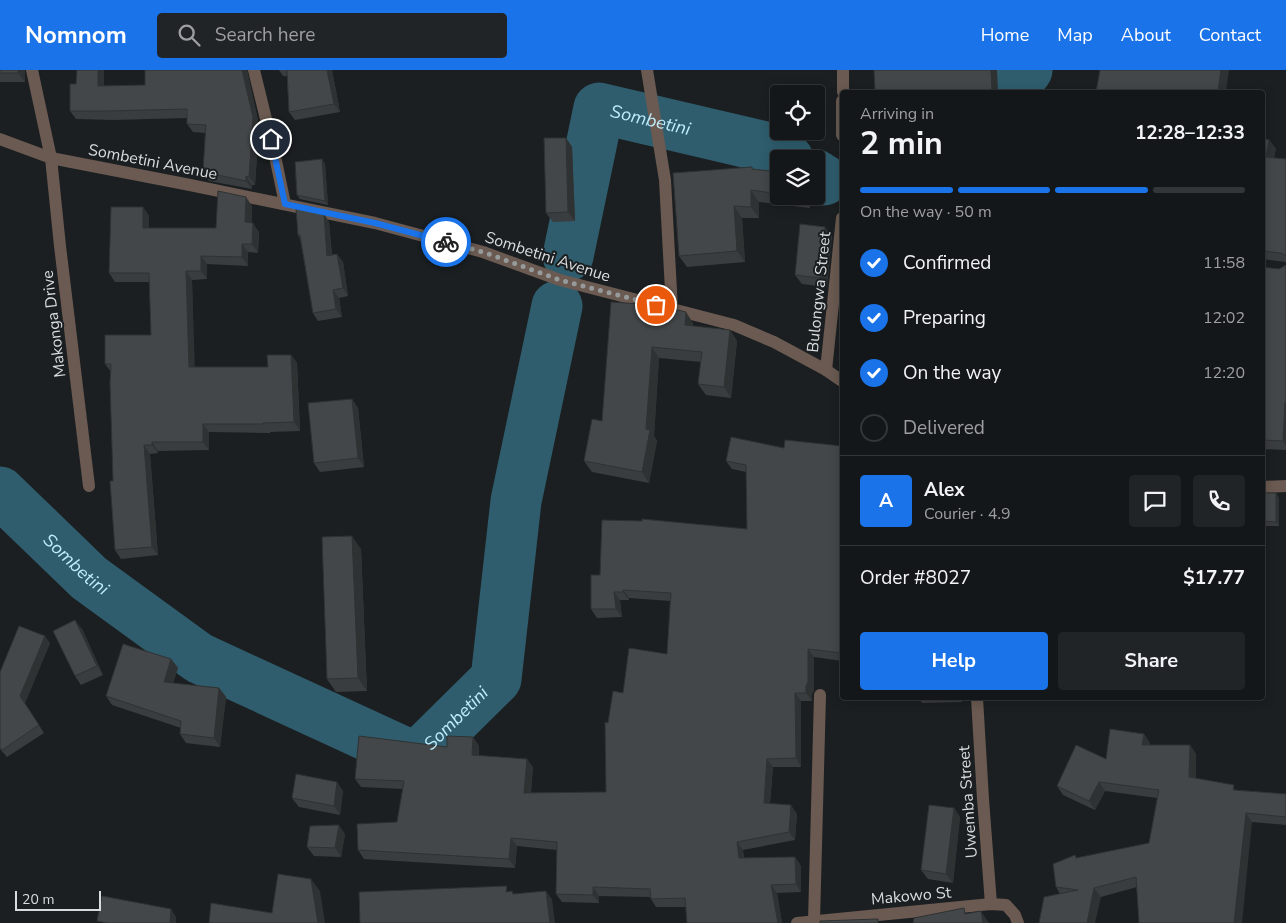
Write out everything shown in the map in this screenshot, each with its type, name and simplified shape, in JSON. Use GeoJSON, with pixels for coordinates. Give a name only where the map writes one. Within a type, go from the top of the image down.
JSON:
{"type":"FeatureCollection","features":[{"type":"Feature","properties":{"kind":"street","name":"Makonga Drive"},"geometry":{"type":"LineString","coordinates":[[32,70],[52,158],[60,246],[89,486]]}},
{"type":"Feature","properties":{"kind":"street"},"geometry":{"type":"LineString","coordinates":[[254,70],[285,204]]}},
{"type":"Feature","properties":{"kind":"street"},"geometry":{"type":"LineString","coordinates":[[647,70],[665,180],[672,309]]}},
{"type":"Feature","properties":{"kind":"street"},"geometry":{"type":"LineString","coordinates":[[843,70],[843,90]]}},
{"type":"Feature","properties":{"kind":"street","name":"Sombetini Avenue"},"geometry":{"type":"LineString","coordinates":[[0,139],[52,158],[375,223],[483,252],[560,280],[734,325],[774,342],[840,380]]}},
{"type":"Feature","properties":{"kind":"street","name":"Bulongwa Street"},"geometry":{"type":"LineString","coordinates":[[826,370],[840,237]]}},
{"type":"Feature","properties":{"kind":"street"},"geometry":{"type":"LineString","coordinates":[[1265,487],[1286,486]]}},
{"type":"Feature","properties":{"kind":"street"},"geometry":{"type":"LineString","coordinates":[[814,921],[820,696]]}},
{"type":"Feature","properties":{"kind":"street","name":"Uwemba Street"},"geometry":{"type":"LineString","coordinates":[[977,700],[991,904]]}},
{"type":"Feature","properties":{"kind":"street","name":"Makowo St"},"geometry":{"type":"LineString","coordinates":[[798,923],[991,904],[1006,906],[1015,915],[1018,923]]}},
{"type":"Feature","properties":{"kind":"building"},"geometry":{"type":"Polygon","coordinates":[[[0,70],[18,70],[18,73],[0,73],[0,70]]]}},
{"type":"Feature","properties":{"kind":"building"},"geometry":{"type":"Polygon","coordinates":[[[77,70],[98,70],[98,86],[145,85],[145,70],[242,70],[253,117],[249,177],[246,176],[246,181],[203,172],[206,125],[187,124],[187,109],[70,111],[70,84],[76,84],[77,70]]]}},
{"type":"Feature","properties":{"kind":"building"},"geometry":{"type":"Polygon","coordinates":[[[287,70],[327,70],[334,104],[289,112],[287,70]]]}},
{"type":"Feature","properties":{"kind":"building"},"geometry":{"type":"Polygon","coordinates":[[[874,70],[991,70],[992,90],[875,90],[874,70]]]}},
{"type":"Feature","properties":{"kind":"building"},"geometry":{"type":"Polygon","coordinates":[[[1100,70],[1221,70],[1218,90],[1096,90],[1100,70]]]}},
{"type":"Feature","properties":{"kind":"building"},"geometry":{"type":"Polygon","coordinates":[[[544,138],[566,138],[568,212],[546,213],[544,138]]]}},
{"type":"Feature","properties":{"kind":"building"},"geometry":{"type":"Polygon","coordinates":[[[1265,139],[1269,140],[1266,157],[1286,159],[1286,256],[1281,253],[1265,251],[1265,139]]]}},
{"type":"Feature","properties":{"kind":"building"},"geometry":{"type":"Polygon","coordinates":[[[322,159],[325,201],[297,195],[295,162],[322,159]]]}},
{"type":"Feature","properties":{"kind":"building"},"geometry":{"type":"Polygon","coordinates":[[[752,167],[752,169],[770,171],[770,193],[751,190],[751,207],[734,206],[737,251],[679,256],[673,173],[752,167]]]}},
{"type":"Feature","properties":{"kind":"building"},"geometry":{"type":"Polygon","coordinates":[[[218,191],[246,197],[245,222],[253,223],[252,244],[242,244],[242,257],[201,256],[201,271],[186,271],[189,367],[268,367],[267,355],[291,355],[294,422],[203,424],[203,442],[152,442],[152,445],[144,445],[152,547],[115,550],[110,481],[113,481],[111,364],[105,364],[105,335],[151,335],[149,273],[109,273],[111,207],[143,207],[143,228],[216,228],[218,191]]]}},
{"type":"Feature","properties":{"kind":"building"},"geometry":{"type":"Polygon","coordinates":[[[296,208],[324,214],[327,256],[337,254],[343,288],[333,290],[336,309],[313,313],[300,235],[298,235],[296,208]]]}},
{"type":"Feature","properties":{"kind":"building"},"geometry":{"type":"Polygon","coordinates":[[[800,224],[825,227],[820,278],[795,275],[800,224]]]}},
{"type":"Feature","properties":{"kind":"building"},"geometry":{"type":"Polygon","coordinates":[[[1286,265],[1286,402],[1283,441],[1265,440],[1265,267],[1279,269],[1286,265]]]}},
{"type":"Feature","properties":{"kind":"building"},"geometry":{"type":"Polygon","coordinates":[[[611,302],[666,307],[686,312],[685,325],[730,330],[724,387],[698,384],[702,352],[652,347],[646,429],[650,430],[642,472],[584,461],[592,419],[602,421],[611,302]]]}},
{"type":"Feature","properties":{"kind":"building"},"geometry":{"type":"Polygon","coordinates":[[[352,399],[358,458],[314,463],[308,403],[352,399]]]}},
{"type":"Feature","properties":{"kind":"building"},"geometry":{"type":"Polygon","coordinates":[[[731,437],[784,448],[785,440],[840,446],[840,653],[808,649],[806,693],[795,693],[796,758],[767,759],[764,803],[791,805],[789,832],[737,842],[739,858],[795,857],[796,884],[771,885],[778,923],[687,923],[685,898],[651,899],[650,889],[593,887],[593,895],[556,894],[557,842],[511,838],[509,859],[358,850],[357,824],[397,822],[404,781],[355,779],[359,736],[447,747],[447,736],[473,737],[472,755],[527,759],[524,793],[606,792],[605,722],[608,723],[613,691],[623,693],[629,648],[667,654],[671,593],[623,590],[623,592],[614,592],[616,609],[591,609],[591,575],[600,575],[602,520],[642,521],[642,519],[747,529],[746,465],[726,461],[731,437]]]}},
{"type":"Feature","properties":{"kind":"building"},"geometry":{"type":"Polygon","coordinates":[[[1265,493],[1276,493],[1276,522],[1265,521],[1265,493]]]}},
{"type":"Feature","properties":{"kind":"building"},"geometry":{"type":"Polygon","coordinates":[[[352,536],[358,678],[327,679],[322,537],[352,536]]]}},
{"type":"Feature","properties":{"kind":"building"},"geometry":{"type":"Polygon","coordinates":[[[75,620],[97,666],[75,676],[53,631],[75,620]]]}},
{"type":"Feature","properties":{"kind":"building"},"geometry":{"type":"Polygon","coordinates":[[[19,626],[45,636],[20,696],[39,725],[2,750],[0,748],[0,672],[19,626]]]}},
{"type":"Feature","properties":{"kind":"building"},"geometry":{"type":"Polygon","coordinates":[[[123,644],[171,659],[164,682],[219,688],[214,738],[180,734],[181,721],[106,696],[123,644]]]}},
{"type":"Feature","properties":{"kind":"building"},"geometry":{"type":"Polygon","coordinates":[[[1110,729],[1144,734],[1142,745],[1190,745],[1189,777],[1234,785],[1233,790],[1286,794],[1286,817],[1246,813],[1234,923],[1139,923],[1136,877],[1094,888],[1087,923],[1039,923],[1044,897],[1078,890],[1056,887],[1053,864],[1075,855],[1076,858],[1149,843],[1159,790],[1099,782],[1089,801],[1057,786],[1076,745],[1106,759],[1110,729]]]}},
{"type":"Feature","properties":{"kind":"building"},"geometry":{"type":"Polygon","coordinates":[[[296,774],[337,782],[334,806],[292,798],[296,774]]]}},
{"type":"Feature","properties":{"kind":"building"},"geometry":{"type":"Polygon","coordinates":[[[929,805],[954,808],[946,874],[921,870],[929,805]]]}},
{"type":"Feature","properties":{"kind":"building"},"geometry":{"type":"Polygon","coordinates":[[[339,825],[335,848],[307,847],[310,826],[339,825]]]}},
{"type":"Feature","properties":{"kind":"building"},"geometry":{"type":"Polygon","coordinates":[[[278,874],[311,879],[318,923],[209,923],[211,903],[272,913],[278,874]]]}},
{"type":"Feature","properties":{"kind":"building"},"geometry":{"type":"Polygon","coordinates":[[[507,886],[506,892],[512,891],[513,894],[546,891],[550,923],[360,923],[359,892],[507,886]]]}},
{"type":"Feature","properties":{"kind":"building"},"geometry":{"type":"Polygon","coordinates":[[[102,896],[171,909],[170,923],[108,923],[97,921],[102,896]]]}},
{"type":"Feature","properties":{"kind":"building"},"geometry":{"type":"Polygon","coordinates":[[[964,908],[965,914],[981,911],[983,923],[913,923],[914,918],[964,908]]]}},
{"type":"Feature","properties":{"kind":"building"},"geometry":{"type":"Polygon","coordinates":[[[878,919],[878,923],[820,923],[820,921],[878,919]]]}},
{"type":"Feature","properties":{"kind":"waterway","name":"Sombetini"},"geometry":{"type":"LineString","coordinates":[[1012,90],[1027,70]]}},
{"type":"Feature","properties":{"kind":"waterway","name":"Sombetini"},"geometry":{"type":"LineString","coordinates":[[568,256],[599,108],[773,150]]}},
{"type":"Feature","properties":{"kind":"waterway","name":"Sombetini"},"geometry":{"type":"LineString","coordinates":[[0,492],[89,578],[199,658],[416,758],[496,679],[516,501],[557,306]]}},
{"type":"Feature","properties":{"kind":"way so far"},"geometry":{"type":"LineString","coordinates":[[446,242],[483,252],[560,280],[656,305]]}},
{"type":"Feature","properties":{"kind":"route"},"geometry":{"type":"LineString","coordinates":[[271,139],[285,204],[375,223],[446,242]]}}]}
